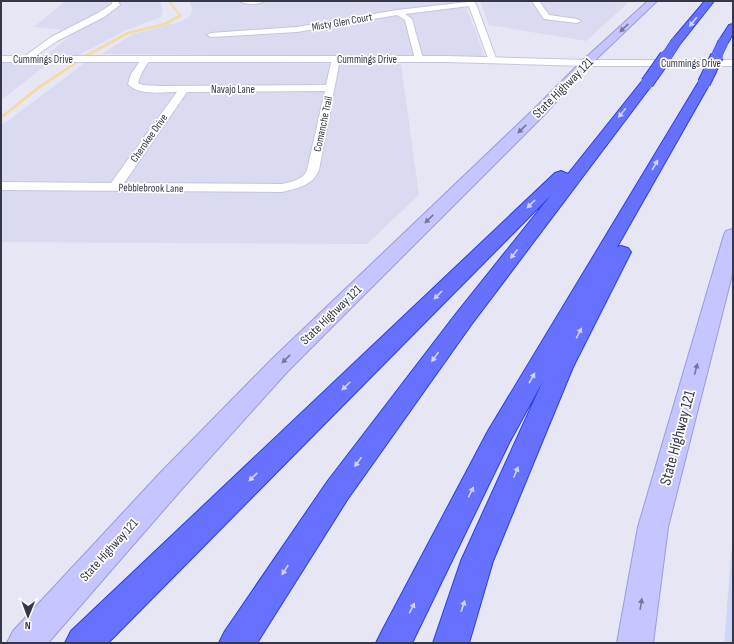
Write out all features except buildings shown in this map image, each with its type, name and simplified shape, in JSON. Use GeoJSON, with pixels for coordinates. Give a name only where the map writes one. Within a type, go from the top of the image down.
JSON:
{"type":"FeatureCollection","features":[{"type":"Feature","properties":{"kind":"highway"},"geometry":{"type":"LineString","coordinates":[[237,643],[342,484],[463,320],[647,83],[676,42],[710,1]]}},
{"type":"Feature","properties":{"kind":"highway"},"geometry":{"type":"LineString","coordinates":[[394,643],[497,439],[704,83],[723,42],[733,27]]}},
{"type":"Feature","properties":{"kind":"highway"},"geometry":{"type":"LineString","coordinates":[[83,643],[182,544],[559,176],[581,168]]}},
{"type":"Feature","properties":{"kind":"highway"},"geometry":{"type":"LineString","coordinates":[[450,643],[478,561],[561,367],[638,219],[632,205]]}},
{"type":"Feature","properties":{"kind":"main road","name":"State Highway 121"},"geometry":{"type":"LineString","coordinates":[[25,643],[171,481],[280,365],[538,113],[586,63],[653,1]]}},
{"type":"Feature","properties":{"kind":"main road","name":"State Highway 121"},"geometry":{"type":"LineString","coordinates":[[635,643],[653,527],[733,235]]}},
{"type":"Feature","properties":{"kind":"street"},"geometry":{"type":"LineString","coordinates":[[25,59],[71,29],[110,10],[116,5],[115,1]]}},
{"type":"Feature","properties":{"kind":"street"},"geometry":{"type":"LineString","coordinates":[[243,1],[261,1]]}},
{"type":"Feature","properties":{"kind":"street"},"geometry":{"type":"LineString","coordinates":[[534,1],[547,17],[577,21]]}},
{"type":"Feature","properties":{"kind":"street"},"geometry":{"type":"LineString","coordinates":[[472,3],[493,61]]}},
{"type":"Feature","properties":{"kind":"street","name":"Misty Glen Court"},"geometry":{"type":"LineString","coordinates":[[211,34],[272,32],[308,28],[398,12],[472,3]]}},
{"type":"Feature","properties":{"kind":"street"},"geometry":{"type":"LineString","coordinates":[[398,12],[408,19],[419,59]]}},
{"type":"Feature","properties":{"kind":"street","name":"Cummings Drive"},"geometry":{"type":"LineString","coordinates":[[1,59],[419,59],[586,63],[733,64]]}},
{"type":"Feature","properties":{"kind":"street","name":"Navajo Lane"},"geometry":{"type":"LineString","coordinates":[[146,59],[136,73],[133,82],[136,86],[147,89],[330,88]]}},
{"type":"Feature","properties":{"kind":"street","name":"Comanche Trail"},"geometry":{"type":"LineString","coordinates":[[300,183],[310,176],[313,170],[336,59]]}},
{"type":"Feature","properties":{"kind":"street","name":"Cherokee Drive"},"geometry":{"type":"LineString","coordinates":[[115,187],[182,90]]}},
{"type":"Feature","properties":{"kind":"street","name":"Pebblebrook Lane"},"geometry":{"type":"LineString","coordinates":[[1,186],[282,188],[300,183]]}},
{"type":"Feature","properties":{"kind":"shaded area"},"geometry":{"type":"Polygon","coordinates":[[[29,1],[160,1],[163,11],[161,17],[124,31],[77,56],[45,56],[76,31],[34,27],[64,2],[29,1]]]}},
{"type":"Feature","properties":{"kind":"shaded area"},"geometry":{"type":"Polygon","coordinates":[[[189,1],[464,1],[485,57],[102,54],[133,34],[183,21],[191,15],[192,8],[189,1]]]}},
{"type":"Feature","properties":{"kind":"shaded area"},"geometry":{"type":"Polygon","coordinates":[[[480,1],[630,1],[586,41],[489,25],[480,1]]]}},
{"type":"Feature","properties":{"kind":"shaded area"},"geometry":{"type":"Polygon","coordinates":[[[86,62],[401,64],[419,195],[367,244],[1,242],[1,124],[9,120],[86,62]]]}},
{"type":"Feature","properties":{"kind":"shaded area"},"geometry":{"type":"Polygon","coordinates":[[[1,63],[49,63],[1,100],[1,63]]]}},
{"type":"Feature","properties":{"kind":"shaded area"},"geometry":{"type":"Polygon","coordinates":[[[733,533],[733,643],[724,643],[733,533]]]}},
{"type":"Feature","properties":{"kind":"waterway"},"geometry":{"type":"LineString","coordinates":[[87,55],[128,33],[165,24],[181,15],[169,1]]}},
{"type":"Feature","properties":{"kind":"waterway"},"geometry":{"type":"LineString","coordinates":[[1,118],[38,88],[76,63]]}}]}
